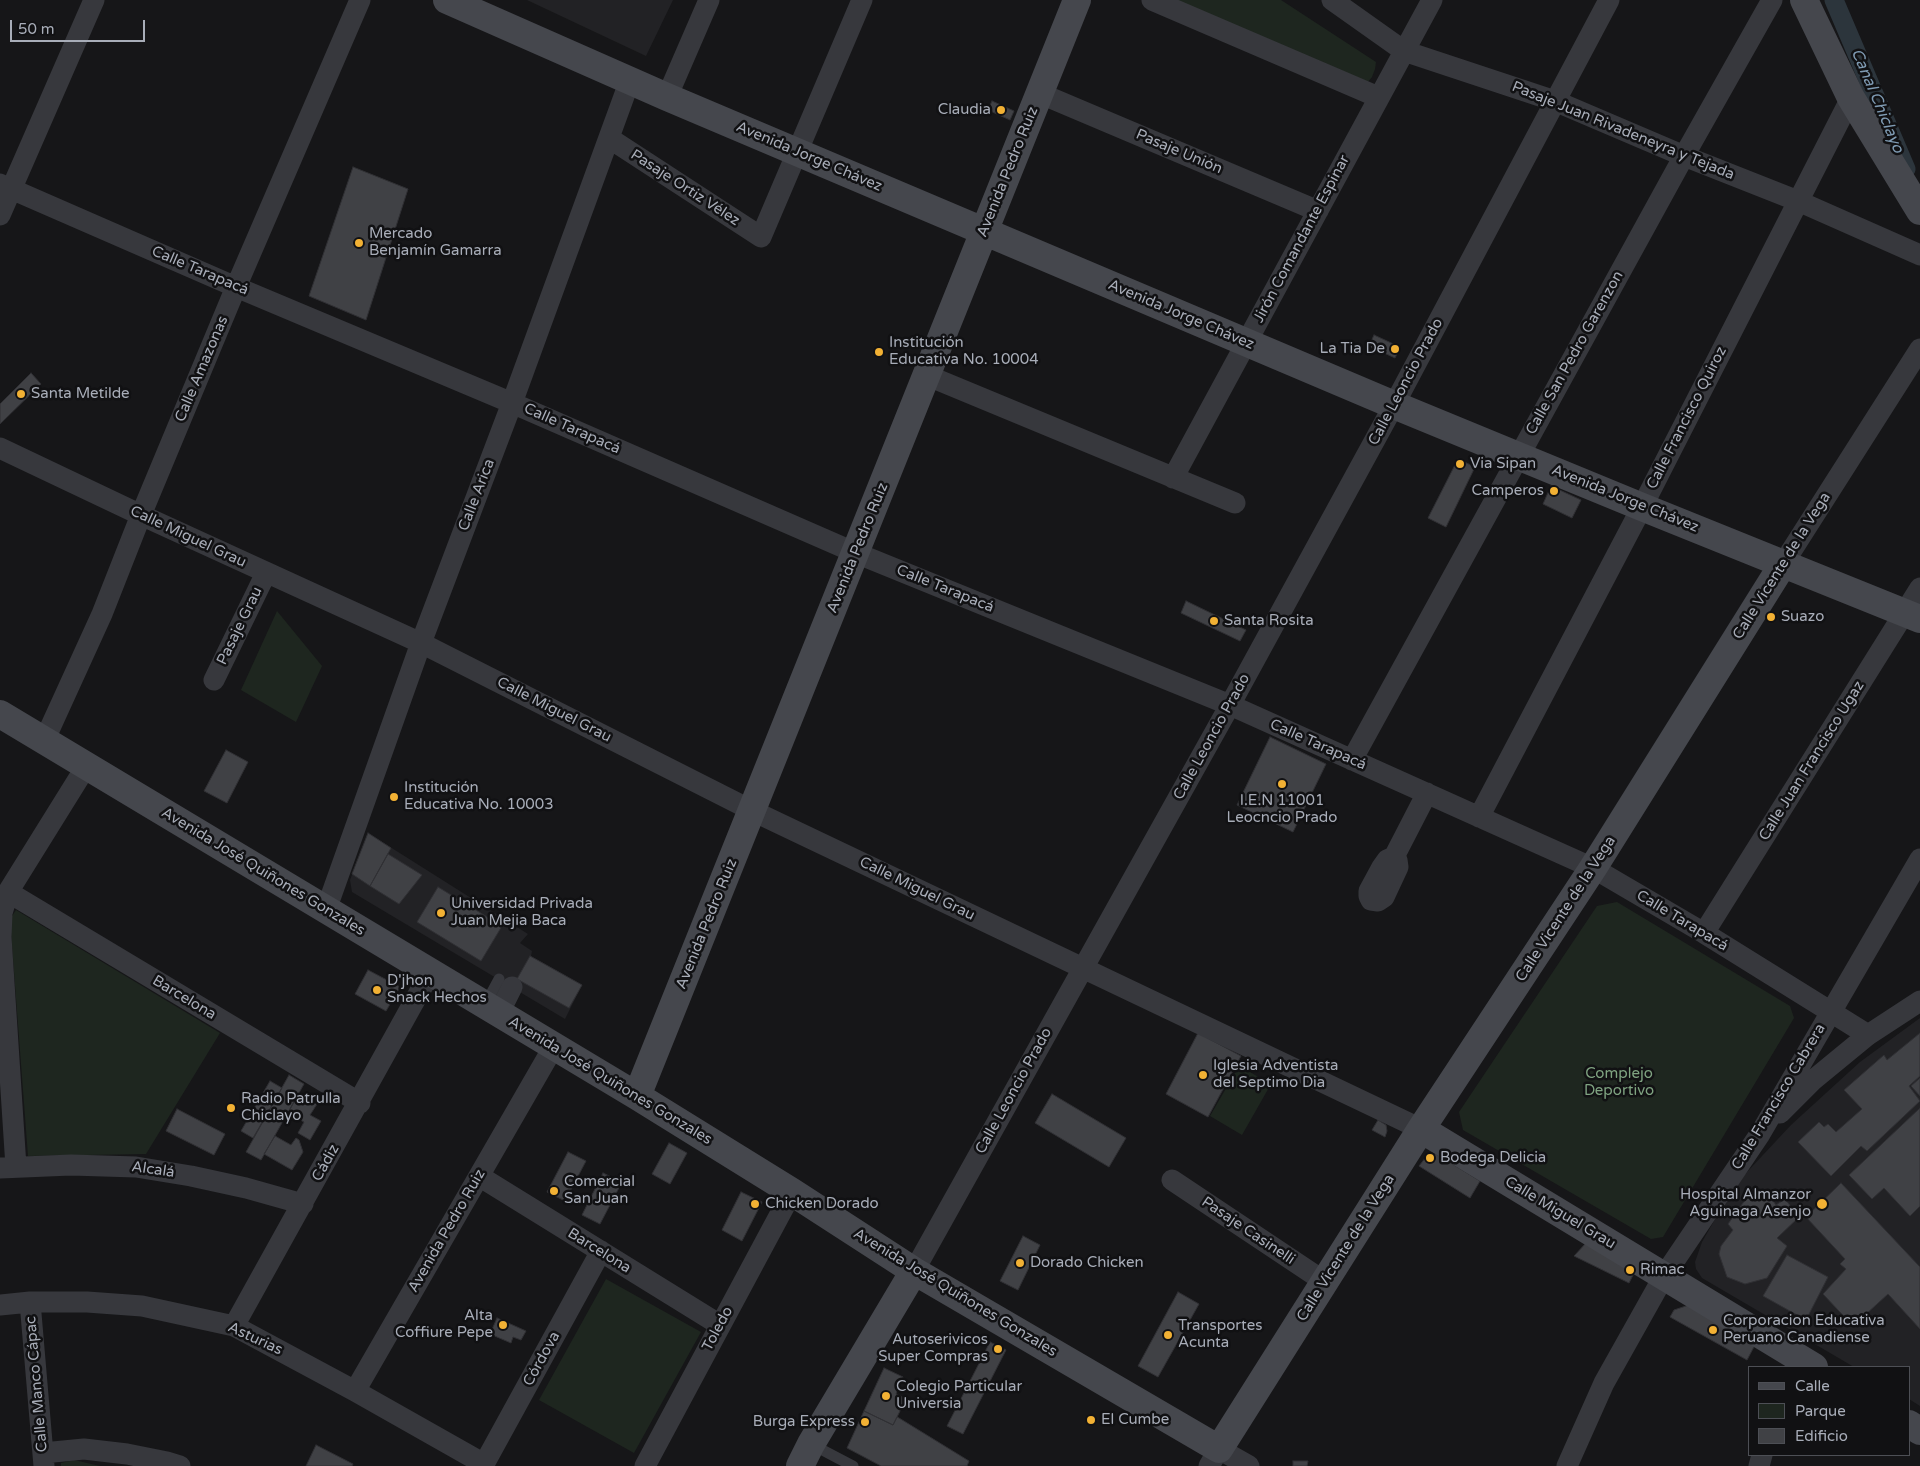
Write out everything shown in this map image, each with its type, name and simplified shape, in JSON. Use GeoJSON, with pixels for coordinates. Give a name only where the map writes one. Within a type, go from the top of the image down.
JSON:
{"type":"FeatureCollection","features":[{"type":"Feature","properties":{"kind":"street"},"geometry":{"type":"LineString","coordinates":[[0,216],[6,187],[94,0]]}},
{"type":"Feature","properties":{"kind":"street","name":"Calle Amazonas"},"geometry":{"type":"LineString","coordinates":[[45,739],[102,614],[236,287],[360,0]]}},
{"type":"Feature","properties":{"kind":"street","name":"Avenida Jorge Chávez"},"geometry":{"type":"LineString","coordinates":[[448,0],[667,97],[1394,405],[1912,615]]}},
{"type":"Feature","properties":{"kind":"street"},"geometry":{"type":"LineString","coordinates":[[667,97],[709,0]]}},
{"type":"Feature","properties":{"kind":"street"},"geometry":{"type":"LineString","coordinates":[[798,152],[862,0]]}},
{"type":"Feature","properties":{"kind":"street","name":"Avenida Pedro Ruiz"},"geometry":{"type":"LineString","coordinates":[[637,1096],[1077,0]]}},
{"type":"Feature","properties":{"kind":"street"},"geometry":{"type":"LineString","coordinates":[[1152,0],[1378,97]]}},
{"type":"Feature","properties":{"kind":"street","name":"Pasaje Juan Rivadeneyra y Tejada"},"geometry":{"type":"LineString","coordinates":[[1332,0],[1404,52],[1555,101],[1684,156],[1798,201],[1920,254]]}},
{"type":"Feature","properties":{"kind":"street","name":"Jirón Comandante Espinar"},"geometry":{"type":"LineString","coordinates":[[1172,478],[1432,0]]}},
{"type":"Feature","properties":{"kind":"street","name":"Calle Leoncio Prado"},"geometry":{"type":"LineString","coordinates":[[806,1455],[914,1271],[1230,705],[1394,405],[1609,0]]}},
{"type":"Feature","properties":{"kind":"street","name":"Calle San Pedro Garenzon"},"geometry":{"type":"LineString","coordinates":[[1352,760],[1684,156],[1772,0]]}},
{"type":"Feature","properties":{"kind":"street"},"geometry":{"type":"LineString","coordinates":[[1804,0],[1851,98],[1920,211]]}},
{"type":"Feature","properties":{"kind":"street","name":"Calle Arica"},"geometry":{"type":"LineString","coordinates":[[326,910],[421,643],[512,403],[630,80]]}},
{"type":"Feature","properties":{"kind":"street","name":"Pasaje Unión"},"geometry":{"type":"LineString","coordinates":[[1039,94],[1318,211]]}},
{"type":"Feature","properties":{"kind":"street","name":"Calle Francisco Quiroz"},"geometry":{"type":"LineString","coordinates":[[1478,817],[1642,507],[1851,98]]}},
{"type":"Feature","properties":{"kind":"street","name":"Pasaje Ortiz Vélez"},"geometry":{"type":"LineString","coordinates":[[609,138],[761,237],[798,152]]}},
{"type":"Feature","properties":{"kind":"street","name":"Calle Tarapacá"},"geometry":{"type":"LineString","coordinates":[[6,187],[236,287],[512,403],[856,553],[1230,705],[1593,868],[1704,933],[1868,1035]]}},
{"type":"Feature","properties":{"kind":"street","name":"Calle Vicente de la Vega"},"geometry":{"type":"LineString","coordinates":[[1214,1458],[1421,1129],[1593,868],[1920,349]]}},
{"type":"Feature","properties":{"kind":"street"},"geometry":{"type":"LineString","coordinates":[[926,375],[1235,503]]}},
{"type":"Feature","properties":{"kind":"street","name":"Calle Miguel Grau"},"geometry":{"type":"LineString","coordinates":[[0,448],[266,573],[421,643],[753,811],[1421,1129],[1664,1276],[1789,1360],[1810,1366]]}},
{"type":"Feature","properties":{"kind":"street","name":"Pasaje Grau"},"geometry":{"type":"LineString","coordinates":[[214,680],[266,573]]}},
{"type":"Feature","properties":{"kind":"street","name":"Calle Juan Francisco Ugaz"},"geometry":{"type":"LineString","coordinates":[[1704,933],[1912,615],[1920,588]]}},
{"type":"Feature","properties":{"kind":"street","name":"Avenida José Quiñones Gonzales"},"geometry":{"type":"LineString","coordinates":[[0,714],[45,739],[430,973],[637,1096],[1214,1458]]}},
{"type":"Feature","properties":{"kind":"street"},"geometry":{"type":"LineString","coordinates":[[8,1167],[1,937],[2,913],[8,892],[87,765]]}},
{"type":"Feature","properties":{"kind":"street"},"geometry":{"type":"LineString","coordinates":[[1394,857],[1427,793]]}},
{"type":"Feature","properties":{"kind":"street","name":"Calle Francisco Cabrera"},"geometry":{"type":"LineString","coordinates":[[1567,1466],[1604,1383],[1664,1276],[1760,1134],[1920,859]]}},
{"type":"Feature","properties":{"kind":"street","name":"Barcelona"},"geometry":{"type":"LineString","coordinates":[[8,892],[360,1103]]}},
{"type":"Feature","properties":{"kind":"street","name":"Cádiz"},"geometry":{"type":"LineString","coordinates":[[234,1326],[360,1103],[430,973]]}},
{"type":"Feature","properties":{"kind":"street"},"geometry":{"type":"LineString","coordinates":[[492,1009],[505,983]]}},
{"type":"Feature","properties":{"kind":"street"},"geometry":{"type":"LineString","coordinates":[[1760,1134],[1812,1081],[1868,1035],[1920,1001]]}},
{"type":"Feature","properties":{"kind":"street","name":"Avenida Pedro Ruiz"},"geometry":{"type":"LineString","coordinates":[[355,1391],[554,1046]]}},
{"type":"Feature","properties":{"kind":"street","name":"Alcalá"},"geometry":{"type":"LineString","coordinates":[[8,1167],[71,1165],[136,1167],[246,1188],[303,1204]]}},
{"type":"Feature","properties":{"kind":"street","name":"Barcelona"},"geometry":{"type":"LineString","coordinates":[[479,1176],[720,1325]]}},
{"type":"Feature","properties":{"kind":"street","name":"Pasaje Casinelli"},"geometry":{"type":"LineString","coordinates":[[1172,1180],[1325,1282]]}},
{"type":"Feature","properties":{"kind":"street","name":"Toledo"},"geometry":{"type":"LineString","coordinates":[[644,1466],[792,1192]]}},
{"type":"Feature","properties":{"kind":"street","name":"Córdova"},"geometry":{"type":"LineString","coordinates":[[483,1465],[601,1252]]}},
{"type":"Feature","properties":{"kind":"street","name":"Asturias"},"geometry":{"type":"LineString","coordinates":[[0,1305],[30,1302],[87,1302],[142,1306],[234,1326],[355,1391],[483,1465]]}},
{"type":"Feature","properties":{"kind":"street","name":"Calle Manco Cápac"},"geometry":{"type":"LineString","coordinates":[[30,1302],[43,1459]]}},
{"type":"Feature","properties":{"kind":"street"},"geometry":{"type":"LineString","coordinates":[[43,1459],[84,1449],[143,1457],[180,1466]]}},
{"type":"Feature","properties":{"kind":"street"},"geometry":{"type":"LineString","coordinates":[[1214,1458],[1249,1466]]}},
{"type":"Feature","properties":{"kind":"lane"},"geometry":{"type":"LineString","coordinates":[[806,1455],[853,1466]]}},
{"type":"Feature","properties":{"kind":"shaded area"},"geometry":{"type":"Polygon","coordinates":[[[527,0],[673,0],[646,56],[527,0]]]}},
{"type":"Feature","properties":{"kind":"shaded area","name":"Universidad Privada Juan Mejia Baca"},"geometry":{"type":"Polygon","coordinates":[[[368,833],[528,934],[520,943],[532,951],[531,956],[582,985],[565,1019],[352,892],[350,880],[368,833]]]}},
{"type":"Feature","properties":{"kind":"shaded area","name":"Hospital Almanzor Aguinaga Asenjo"},"geometry":{"type":"Polygon","coordinates":[[[1920,1018],[1920,1406],[1910,1400],[1910,1366],[1852,1366],[1702,1278],[1696,1269],[1695,1262],[1702,1242],[1734,1186],[1791,1125],[1860,1062],[1920,1018]]]}},
{"type":"Feature","properties":{"kind":"green space"},"geometry":{"type":"Polygon","coordinates":[[[1175,0],[1281,0],[1376,62],[1375,69],[1367,83],[1175,0]]]}},
{"type":"Feature","properties":{"kind":"green space"},"geometry":{"type":"Polygon","coordinates":[[[277,611],[322,666],[296,722],[241,690],[277,611]]]}},
{"type":"Feature","properties":{"kind":"green space","name":"Complejo Deportivo"},"geometry":{"type":"Polygon","coordinates":[[[1617,902],[1790,1006],[1794,1018],[1663,1237],[1651,1239],[1463,1130],[1459,1112],[1597,906],[1617,902]]]}},
{"type":"Feature","properties":{"kind":"green space"},"geometry":{"type":"Polygon","coordinates":[[[16,910],[220,1033],[146,1154],[28,1156],[10,919],[16,910]]]}},
{"type":"Feature","properties":{"kind":"green space"},"geometry":{"type":"Polygon","coordinates":[[[1239,1066],[1271,1084],[1242,1135],[1210,1116],[1239,1066]]]}},
{"type":"Feature","properties":{"kind":"green space"},"geometry":{"type":"Polygon","coordinates":[[[606,1279],[701,1332],[634,1453],[539,1400],[606,1279]]]}},
{"type":"Feature","properties":{"kind":"green space"},"geometry":{"type":"Polygon","coordinates":[[[74,1460],[100,1466],[61,1466],[61,1463],[74,1460]]]}},
{"type":"Feature","properties":{"kind":"building","name":"Claudia"},"geometry":{"type":"Polygon","coordinates":[[[992,101],[1014,111],[1010,120],[988,110],[992,101]]]}},
{"type":"Feature","properties":{"kind":"building","name":"Mercado Benjamín Gamarra"},"geometry":{"type":"Polygon","coordinates":[[[353,167],[408,189],[366,320],[309,296],[353,167]]]}},
{"type":"Feature","properties":{"kind":"building"},"geometry":{"type":"Polygon","coordinates":[[[1374,335],[1400,347],[1395,358],[1369,346],[1374,335]]]}},
{"type":"Feature","properties":{"kind":"building","name":"Santa Metilde"},"geometry":{"type":"Polygon","coordinates":[[[31,373],[41,384],[0,424],[0,404],[31,373]]]}},
{"type":"Feature","properties":{"kind":"building"},"geometry":{"type":"Polygon","coordinates":[[[1458,459],[1475,467],[1446,527],[1428,518],[1458,459]]]}},
{"type":"Feature","properties":{"kind":"building"},"geometry":{"type":"Polygon","coordinates":[[[1551,486],[1581,500],[1572,518],[1543,504],[1551,486]]]}},
{"type":"Feature","properties":{"kind":"building","name":"Santa Rosita"},"geometry":{"type":"Polygon","coordinates":[[[1186,601],[1246,630],[1240,641],[1181,613],[1186,601]]]}},
{"type":"Feature","properties":{"kind":"building","name":"I.E.N 11001 Leocncio Prado"},"geometry":{"type":"Polygon","coordinates":[[[1270,737],[1326,764],[1293,832],[1237,805],[1270,737]]]}},
{"type":"Feature","properties":{"kind":"building"},"geometry":{"type":"Polygon","coordinates":[[[226,750],[248,762],[227,803],[204,791],[226,750]]]}},
{"type":"Feature","properties":{"kind":"building"},"geometry":{"type":"Polygon","coordinates":[[[368,833],[391,848],[370,886],[352,874],[368,833]]]}},
{"type":"Feature","properties":{"kind":"building"},"geometry":{"type":"Polygon","coordinates":[[[388,854],[422,875],[399,904],[370,886],[388,854]]]}},
{"type":"Feature","properties":{"kind":"building"},"geometry":{"type":"Polygon","coordinates":[[[438,887],[502,926],[481,961],[417,922],[438,887]]]}},
{"type":"Feature","properties":{"kind":"building","name":"Universidad Privada Juan Mejia Baca"},"geometry":{"type":"Polygon","coordinates":[[[530,956],[582,985],[569,1008],[517,979],[530,956]]]}},
{"type":"Feature","properties":{"kind":"building","name":"D'jhon Snack Hechos"},"geometry":{"type":"Polygon","coordinates":[[[368,970],[400,987],[386,1011],[355,994],[368,970]]]}},
{"type":"Feature","properties":{"kind":"building","name":"Iglesia Adventista del Septimo Dia"},"geometry":{"type":"Polygon","coordinates":[[[1198,1033],[1241,1056],[1208,1117],[1166,1094],[1198,1033]]]}},
{"type":"Feature","properties":{"kind":"building"},"geometry":{"type":"Polygon","coordinates":[[[1920,1033],[1920,1076],[1909,1086],[1920,1101],[1867,1151],[1861,1146],[1831,1176],[1798,1142],[1819,1122],[1824,1127],[1828,1124],[1836,1132],[1862,1109],[1844,1090],[1884,1055],[1887,1060],[1920,1033]]]}},
{"type":"Feature","properties":{"kind":"building"},"geometry":{"type":"Polygon","coordinates":[[[289,1075],[304,1084],[261,1160],[246,1152],[289,1075]]]}},
{"type":"Feature","properties":{"kind":"building"},"geometry":{"type":"Polygon","coordinates":[[[1920,1078],[1920,1096],[1911,1086],[1920,1078]]]}},
{"type":"Feature","properties":{"kind":"building"},"geometry":{"type":"Polygon","coordinates":[[[270,1081],[282,1088],[253,1138],[241,1131],[270,1081]]]}},
{"type":"Feature","properties":{"kind":"building"},"geometry":{"type":"Polygon","coordinates":[[[299,1093],[317,1104],[310,1115],[321,1121],[310,1140],[298,1133],[304,1122],[288,1113],[299,1093]]]}},
{"type":"Feature","properties":{"kind":"building"},"geometry":{"type":"Polygon","coordinates":[[[1052,1094],[1126,1138],[1109,1167],[1035,1123],[1052,1094]]]}},
{"type":"Feature","properties":{"kind":"building"},"geometry":{"type":"Polygon","coordinates":[[[1920,1108],[1920,1206],[1910,1216],[1884,1188],[1872,1199],[1849,1175],[1920,1108]]]}},
{"type":"Feature","properties":{"kind":"building"},"geometry":{"type":"Polygon","coordinates":[[[177,1109],[225,1134],[214,1155],[166,1131],[177,1109]]]}},
{"type":"Feature","properties":{"kind":"building"},"geometry":{"type":"Polygon","coordinates":[[[1378,1120],[1386,1125],[1385,1137],[1372,1130],[1378,1120]]]}},
{"type":"Feature","properties":{"kind":"building"},"geometry":{"type":"Polygon","coordinates":[[[275,1136],[291,1145],[296,1138],[299,1140],[303,1152],[292,1170],[264,1154],[275,1136]]]}},
{"type":"Feature","properties":{"kind":"building"},"geometry":{"type":"Polygon","coordinates":[[[669,1143],[687,1153],[670,1184],[652,1174],[669,1143]]]}},
{"type":"Feature","properties":{"kind":"building"},"geometry":{"type":"Polygon","coordinates":[[[568,1152],[586,1161],[565,1201],[547,1192],[568,1152]]]}},
{"type":"Feature","properties":{"kind":"building"},"geometry":{"type":"Polygon","coordinates":[[[1436,1154],[1480,1181],[1470,1198],[1419,1166],[1426,1157],[1436,1154]]]}},
{"type":"Feature","properties":{"kind":"building"},"geometry":{"type":"Polygon","coordinates":[[[603,1173],[622,1182],[600,1224],[582,1215],[603,1173]]]}},
{"type":"Feature","properties":{"kind":"building"},"geometry":{"type":"Polygon","coordinates":[[[1841,1183],[1920,1267],[1920,1329],[1888,1294],[1853,1326],[1823,1294],[1846,1269],[1840,1264],[1845,1259],[1806,1217],[1841,1183]]]}},
{"type":"Feature","properties":{"kind":"building"},"geometry":{"type":"Polygon","coordinates":[[[1753,1189],[1760,1195],[1765,1190],[1776,1205],[1785,1199],[1799,1217],[1777,1238],[1787,1246],[1767,1278],[1745,1284],[1727,1277],[1719,1254],[1721,1246],[1733,1230],[1728,1224],[1753,1189]]]}},
{"type":"Feature","properties":{"kind":"building"},"geometry":{"type":"Polygon","coordinates":[[[741,1192],[762,1202],[742,1241],[722,1230],[741,1192]]]}},
{"type":"Feature","properties":{"kind":"building","name":"Dorado Chicken"},"geometry":{"type":"Polygon","coordinates":[[[1023,1236],[1040,1245],[1018,1290],[1000,1281],[1023,1236]]]}},
{"type":"Feature","properties":{"kind":"building"},"geometry":{"type":"Polygon","coordinates":[[[1586,1243],[1633,1265],[1633,1275],[1629,1283],[1574,1256],[1586,1243]]]}},
{"type":"Feature","properties":{"kind":"building"},"geometry":{"type":"Polygon","coordinates":[[[1787,1255],[1828,1277],[1806,1320],[1763,1296],[1787,1255]]]}},
{"type":"Feature","properties":{"kind":"building","name":"Transportes Acunta"},"geometry":{"type":"Polygon","coordinates":[[[1178,1292],[1199,1304],[1158,1377],[1138,1366],[1178,1292]]]}},
{"type":"Feature","properties":{"kind":"building","name":"Corporacion Educativa Peruano Canadiense"},"geometry":{"type":"Polygon","coordinates":[[[1689,1305],[1756,1343],[1747,1360],[1670,1317],[1674,1310],[1689,1305]]]}},
{"type":"Feature","properties":{"kind":"building","name":"Alta Coffiure Pepe"},"geometry":{"type":"Polygon","coordinates":[[[497,1318],[526,1331],[521,1340],[513,1337],[511,1343],[490,1334],[497,1318]]]}},
{"type":"Feature","properties":{"kind":"building"},"geometry":{"type":"Polygon","coordinates":[[[990,1342],[1006,1350],[963,1434],[947,1426],[990,1342]]]}},
{"type":"Feature","properties":{"kind":"building","name":"Colegio Particular Universia"},"geometry":{"type":"Polygon","coordinates":[[[884,1368],[903,1377],[896,1394],[906,1399],[893,1425],[864,1411],[884,1368]]]}},
{"type":"Feature","properties":{"kind":"building"},"geometry":{"type":"Polygon","coordinates":[[[864,1411],[893,1425],[897,1417],[899,1418],[969,1461],[967,1466],[881,1466],[847,1448],[864,1411]]]}},
{"type":"Feature","properties":{"kind":"building"},"geometry":{"type":"Polygon","coordinates":[[[316,1445],[353,1464],[352,1466],[306,1466],[316,1445]]]}},
{"type":"Feature","properties":{"kind":"building"},"geometry":{"type":"Polygon","coordinates":[[[1293,1461],[1308,1461],[1307,1466],[1293,1466],[1293,1461]]]}},
{"type":"Feature","properties":{"kind":"waterway","name":"Canal Chiclayo"},"geometry":{"type":"LineString","coordinates":[[1834,0],[1906,169]]}},
{"type":"Feature","properties":{"kind":"place","name":"Claudia"},"geometry":{"type":"Point","coordinates":[1001,110]}},
{"type":"Feature","properties":{"kind":"place","name":"Mercado Benjamín Gamarra"},"geometry":{"type":"Point","coordinates":[359,243]}},
{"type":"Feature","properties":{"kind":"place","name":"La Tia De"},"geometry":{"type":"Point","coordinates":[1395,349]}},
{"type":"Feature","properties":{"kind":"place","name":"Institución Educativa No. 10004"},"geometry":{"type":"Point","coordinates":[879,352]}},
{"type":"Feature","properties":{"kind":"place","name":"Santa Metilde"},"geometry":{"type":"Point","coordinates":[21,394]}},
{"type":"Feature","properties":{"kind":"place","name":"Via Sipan"},"geometry":{"type":"Point","coordinates":[1460,464]}},
{"type":"Feature","properties":{"kind":"place","name":"Camperos"},"geometry":{"type":"Point","coordinates":[1554,491]}},
{"type":"Feature","properties":{"kind":"place","name":"Suazo"},"geometry":{"type":"Point","coordinates":[1771,617]}},
{"type":"Feature","properties":{"kind":"place","name":"Santa Rosita"},"geometry":{"type":"Point","coordinates":[1214,621]}},
{"type":"Feature","properties":{"kind":"place","name":"I.E.N 11001 Leocncio Prado"},"geometry":{"type":"Point","coordinates":[1282,784]}},
{"type":"Feature","properties":{"kind":"place","name":"Institución Educativa No. 10003"},"geometry":{"type":"Point","coordinates":[394,797]}},
{"type":"Feature","properties":{"kind":"place","name":"Universidad Privada Juan Mejia Baca"},"geometry":{"type":"Point","coordinates":[441,913]}},
{"type":"Feature","properties":{"kind":"place","name":"D'jhon Snack Hechos"},"geometry":{"type":"Point","coordinates":[377,990]}},
{"type":"Feature","properties":{"kind":"place","name":"Iglesia Adventista del Septimo Dia"},"geometry":{"type":"Point","coordinates":[1203,1075]}},
{"type":"Feature","properties":{"kind":"place","name":"Radio Patrulla Chiclayo"},"geometry":{"type":"Point","coordinates":[231,1108]}},
{"type":"Feature","properties":{"kind":"place","name":"Bodega Delicia"},"geometry":{"type":"Point","coordinates":[1430,1158]}},
{"type":"Feature","properties":{"kind":"place","name":"Comercial San Juan"},"geometry":{"type":"Point","coordinates":[554,1191]}},
{"type":"Feature","properties":{"kind":"place","name":"Chicken Dorado"},"geometry":{"type":"Point","coordinates":[755,1204]}},
{"type":"Feature","properties":{"kind":"place","name":"Hospital Almanzor Aguinaga Asenjo"},"geometry":{"type":"Point","coordinates":[1822,1204]}},
{"type":"Feature","properties":{"kind":"place","name":"Dorado Chicken"},"geometry":{"type":"Point","coordinates":[1020,1263]}},
{"type":"Feature","properties":{"kind":"place","name":"Rimac"},"geometry":{"type":"Point","coordinates":[1630,1270]}},
{"type":"Feature","properties":{"kind":"place","name":"Alta Coffiure Pepe"},"geometry":{"type":"Point","coordinates":[503,1325]}},
{"type":"Feature","properties":{"kind":"place","name":"Corporacion Educativa Peruano Canadiense"},"geometry":{"type":"Point","coordinates":[1713,1330]}},
{"type":"Feature","properties":{"kind":"place","name":"Transportes Acunta"},"geometry":{"type":"Point","coordinates":[1168,1335]}},
{"type":"Feature","properties":{"kind":"place","name":"Autoserivicos Super Compras"},"geometry":{"type":"Point","coordinates":[998,1349]}},
{"type":"Feature","properties":{"kind":"place","name":"Colegio Particular Universia"},"geometry":{"type":"Point","coordinates":[886,1396]}},
{"type":"Feature","properties":{"kind":"place","name":"El Cumbe"},"geometry":{"type":"Point","coordinates":[1091,1420]}},
{"type":"Feature","properties":{"kind":"place","name":"Burga Express"},"geometry":{"type":"Point","coordinates":[865,1422]}}]}
